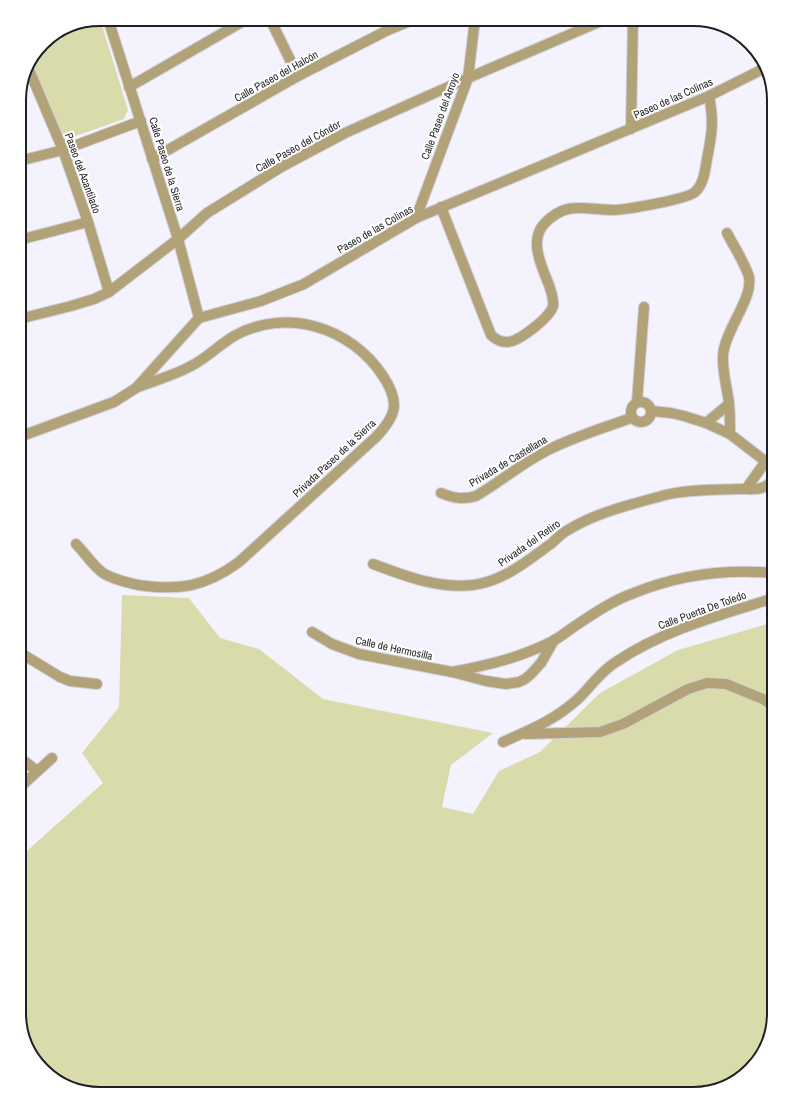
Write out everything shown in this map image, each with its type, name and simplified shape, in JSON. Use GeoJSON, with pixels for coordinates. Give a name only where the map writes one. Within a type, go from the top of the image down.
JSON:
{"type":"FeatureCollection","features":[{"type":"Feature","properties":{"kind":"street","name":"Calle Paseo de la Sierra"},"geometry":{"type":"LineString","coordinates":[[110,26],[178,239],[199,318]]}},
{"type":"Feature","properties":{"kind":"street"},"geometry":{"type":"LineString","coordinates":[[129,86],[234,26]]}},
{"type":"Feature","properties":{"kind":"street"},"geometry":{"type":"LineString","coordinates":[[273,26],[298,76]]}},
{"type":"Feature","properties":{"kind":"street","name":"Calle Paseo del Halcón"},"geometry":{"type":"LineString","coordinates":[[152,159],[298,76],[398,26]]}},
{"type":"Feature","properties":{"kind":"street","name":"Calle Paseo del Arroyo"},"geometry":{"type":"LineString","coordinates":[[416,218],[468,78],[474,26]]}},
{"type":"Feature","properties":{"kind":"street","name":"Calle Paseo del Cóndor"},"geometry":{"type":"LineString","coordinates":[[26,317],[71,306],[94,299],[109,292],[178,239],[207,213],[283,166],[345,133],[590,26]]}},
{"type":"Feature","properties":{"kind":"street"},"geometry":{"type":"LineString","coordinates":[[632,129],[633,26]]}},
{"type":"Feature","properties":{"kind":"street","name":"Paseo de las Colinas"},"geometry":{"type":"LineString","coordinates":[[199,318],[261,301],[304,284],[416,218],[632,129],[708,96],[760,70]]}},
{"type":"Feature","properties":{"kind":"street","name":"Paseo del Acantilado"},"geometry":{"type":"LineString","coordinates":[[29,82],[63,150],[88,222],[109,292]]}},
{"type":"Feature","properties":{"kind":"street"},"geometry":{"type":"LineString","coordinates":[[441,207],[491,335],[497,340],[506,342],[514,341],[523,336],[550,313],[553,305],[553,297],[538,256],[537,244],[538,235],[544,224],[554,215],[570,208],[584,207],[614,210],[675,200],[695,193],[702,182],[711,138],[712,115],[708,96]]}},
{"type":"Feature","properties":{"kind":"street"},"geometry":{"type":"LineString","coordinates":[[26,160],[63,150],[141,121]]}},
{"type":"Feature","properties":{"kind":"street"},"geometry":{"type":"LineString","coordinates":[[26,238],[88,222]]}},
{"type":"Feature","properties":{"kind":"street"},"geometry":{"type":"LineString","coordinates":[[726,233],[749,277],[749,289],[726,339],[724,354],[724,371],[729,404],[730,434]]}},
{"type":"Feature","properties":{"kind":"street"},"geometry":{"type":"LineString","coordinates":[[637,402],[648,405],[651,411],[650,418],[644,422],[637,422],[632,418],[630,410],[637,402],[644,308]]}},
{"type":"Feature","properties":{"kind":"street"},"geometry":{"type":"LineString","coordinates":[[26,434],[114,402],[136,388],[199,318]]}},
{"type":"Feature","properties":{"kind":"street","name":"Privada Paseo de la Sierra"},"geometry":{"type":"LineString","coordinates":[[76,544],[102,573],[114,579],[169,588],[189,587],[206,581],[226,572],[239,562],[376,437],[386,427],[393,414],[394,405],[394,397],[388,383],[379,369],[362,351],[342,337],[324,329],[309,324],[292,322],[276,322],[253,327],[234,336],[193,365],[136,388]]}},
{"type":"Feature","properties":{"kind":"street"},"geometry":{"type":"LineString","coordinates":[[706,423],[729,404]]}},
{"type":"Feature","properties":{"kind":"street"},"geometry":{"type":"LineString","coordinates":[[651,411],[671,413],[706,423],[730,434],[766,461],[746,489]]}},
{"type":"Feature","properties":{"kind":"street","name":"Privada de Castellana"},"geometry":{"type":"LineString","coordinates":[[441,493],[451,497],[463,499],[476,496],[546,450],[583,434],[632,418]]}},
{"type":"Feature","properties":{"kind":"street"},"geometry":{"type":"LineString","coordinates":[[746,489],[762,488],[767,485]]}},
{"type":"Feature","properties":{"kind":"street","name":"Privada del Retiro"},"geometry":{"type":"LineString","coordinates":[[373,564],[407,577],[429,582],[454,586],[473,585],[491,581],[506,575],[527,562],[568,530],[622,507],[674,493],[694,490],[746,489]]}},
{"type":"Feature","properties":{"kind":"street"},"geometry":{"type":"LineString","coordinates":[[554,640],[606,606],[633,593],[665,581],[714,573],[767,572]]}},
{"type":"Feature","properties":{"kind":"street","name":"Calle Puerta De Toledo"},"geometry":{"type":"LineString","coordinates":[[503,742],[543,724],[561,713],[614,662],[628,654],[655,640],[690,625],[767,600]]}},
{"type":"Feature","properties":{"kind":"street","name":"Calle de Hermosilla"},"geometry":{"type":"LineString","coordinates":[[312,632],[332,644],[359,654],[452,672],[498,683],[513,684],[525,679],[536,668],[554,640]]}},
{"type":"Feature","properties":{"kind":"street","name":"Calle de Hermosilla"},"geometry":{"type":"LineString","coordinates":[[452,672],[508,660],[554,640]]}},
{"type":"Feature","properties":{"kind":"street"},"geometry":{"type":"LineString","coordinates":[[26,656],[60,677],[70,681],[97,684]]}},
{"type":"Feature","properties":{"kind":"street"},"geometry":{"type":"LineString","coordinates":[[520,734],[600,732],[629,721],[688,689],[707,683],[726,684],[767,702]]}},
{"type":"Feature","properties":{"kind":"street"},"geometry":{"type":"LineString","coordinates":[[26,781],[52,758]]}},
{"type":"Feature","properties":{"kind":"street"},"geometry":{"type":"LineString","coordinates":[[26,762],[37,771]]}},
{"type":"Feature","properties":{"kind":"green space"},"geometry":{"type":"Polygon","coordinates":[[[102,26],[128,110],[124,119],[70,138],[59,134],[34,67],[41,55],[59,38],[86,27],[102,26]]]}},
{"type":"Feature","properties":{"kind":"green space"},"geometry":{"type":"Polygon","coordinates":[[[122,595],[189,598],[220,638],[259,649],[323,699],[493,733],[451,765],[442,807],[473,814],[499,771],[540,752],[600,693],[678,650],[767,624],[767,1013],[764,1032],[757,1050],[752,1058],[738,1072],[730,1077],[712,1084],[693,1087],[95,1087],[76,1083],[63,1077],[55,1072],[41,1058],[32,1041],[27,1023],[26,852],[103,783],[82,753],[119,707],[122,595]]]}}]}
